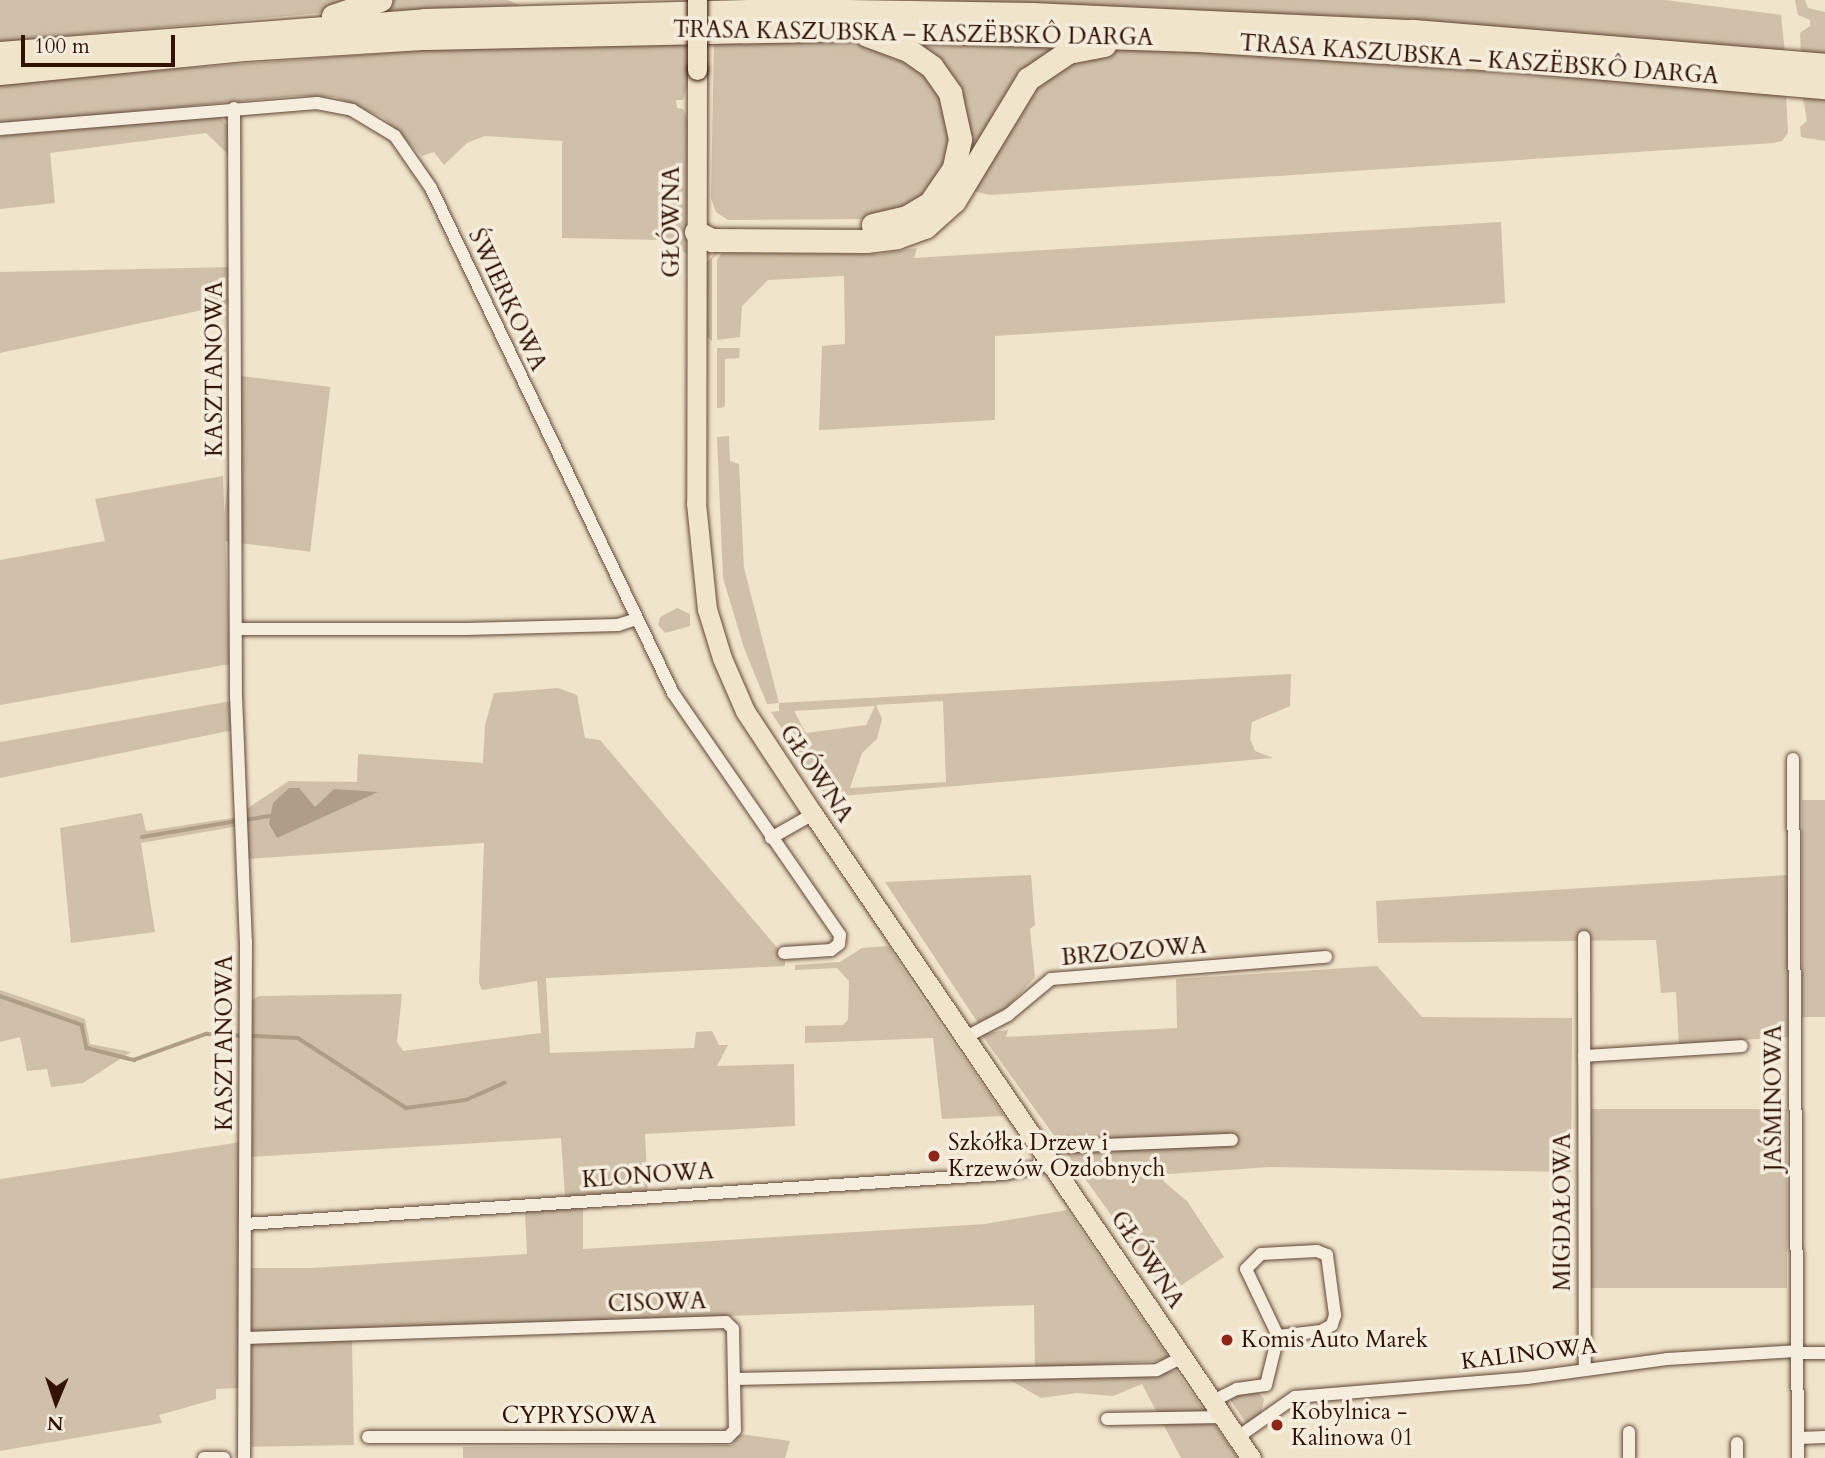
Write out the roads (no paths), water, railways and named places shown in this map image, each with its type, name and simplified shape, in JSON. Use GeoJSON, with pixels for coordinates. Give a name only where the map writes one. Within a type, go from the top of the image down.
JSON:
{"type":"FeatureCollection","features":[{"type":"Feature","properties":{"kind":"highway"},"geometry":{"type":"LineString","coordinates":[[243,31],[347,13],[380,0]]}},
{"type":"Feature","properties":{"kind":"highway"},"geometry":{"type":"LineString","coordinates":[[530,0],[576,14]]}},
{"type":"Feature","properties":{"kind":"highway","name":"TRASA KASZUBSKA – KASZËBSKÔ DARGA"},"geometry":{"type":"LineString","coordinates":[[0,53],[243,31],[576,14],[784,10],[1134,18],[1502,37],[1825,65]]}},
{"type":"Feature","properties":{"kind":"highway"},"geometry":{"type":"LineString","coordinates":[[696,232],[712,225],[886,223],[920,211],[940,194],[954,169],[959,146],[950,93],[921,58],[848,29]]}},
{"type":"Feature","properties":{"kind":"highway","name":"TRASA KASZUBSKA – KASZËBSKÔ DARGA"},"geometry":{"type":"LineString","coordinates":[[0,73],[244,49],[426,38],[848,29],[1197,40],[1540,62],[1825,87]]}},
{"type":"Feature","properties":{"kind":"highway"},"geometry":{"type":"LineString","coordinates":[[696,232],[724,241],[866,241],[911,233],[937,219],[954,201],[1018,91],[1041,67],[1082,48],[1197,40]]}},
{"type":"Feature","properties":{"kind":"main road","name":"GŁÓWNA"},"geometry":{"type":"LineString","coordinates":[[697,0],[696,503],[707,609],[746,711],[964,1038],[1251,1458]]}},
{"type":"Feature","properties":{"kind":"street","name":"ŚWIERKOWA"},"geometry":{"type":"LineString","coordinates":[[0,130],[317,103],[352,110],[395,136],[415,160],[636,619],[694,728],[840,935],[839,944],[831,950],[784,953]]}},
{"type":"Feature","properties":{"kind":"street","name":"KASZTANOWA"},"geometry":{"type":"LineString","coordinates":[[234,108],[237,629],[246,941],[244,1458]]}},
{"type":"Feature","properties":{"kind":"street"},"geometry":{"type":"LineString","coordinates":[[237,629],[480,629],[618,625],[636,619]]}},
{"type":"Feature","properties":{"kind":"street","name":"JAŚMINOWA"},"geometry":{"type":"LineString","coordinates":[[1793,759],[1798,1458]]}},
{"type":"Feature","properties":{"kind":"street"},"geometry":{"type":"LineString","coordinates":[[771,838],[813,814]]}},
{"type":"Feature","properties":{"kind":"street","name":"MIGDAŁOWA"},"geometry":{"type":"LineString","coordinates":[[1584,937],[1585,1367]]}},
{"type":"Feature","properties":{"kind":"street","name":"BRZOZOWA"},"geometry":{"type":"LineString","coordinates":[[964,1038],[1008,1015],[1051,979],[1326,957]]}},
{"type":"Feature","properties":{"kind":"street"},"geometry":{"type":"LineString","coordinates":[[1584,1056],[1742,1046]]}},
{"type":"Feature","properties":{"kind":"street","name":"KLONOWA"},"geometry":{"type":"LineString","coordinates":[[245,1224],[1004,1174],[1033,1171],[1048,1158],[1054,1147],[1232,1140]]}},
{"type":"Feature","properties":{"kind":"street"},"geometry":{"type":"LineString","coordinates":[[1275,1410],[1266,1385],[1278,1336],[1246,1269],[1261,1254],[1317,1251],[1327,1255],[1335,1315],[1332,1325],[1321,1331],[1278,1336]]}},
{"type":"Feature","properties":{"kind":"street","name":"CISOWA"},"geometry":{"type":"LineString","coordinates":[[245,1338],[726,1322],[733,1329],[734,1379]]}},
{"type":"Feature","properties":{"kind":"street","name":"KALINOWA"},"geometry":{"type":"LineString","coordinates":[[1237,1437],[1295,1397],[1527,1377],[1585,1367],[1796,1352],[1825,1353]]}},
{"type":"Feature","properties":{"kind":"street"},"geometry":{"type":"LineString","coordinates":[[734,1379],[1157,1370],[1183,1357]]}},
{"type":"Feature","properties":{"kind":"street","name":"CYPRYSOWA"},"geometry":{"type":"LineString","coordinates":[[368,1437],[728,1437],[735,1430],[734,1379]]}},
{"type":"Feature","properties":{"kind":"street"},"geometry":{"type":"LineString","coordinates":[[1107,1419],[1218,1409],[1237,1389],[1266,1385]]}},
{"type":"Feature","properties":{"kind":"street"},"geometry":{"type":"LineString","coordinates":[[1629,1432],[1629,1458]]}},
{"type":"Feature","properties":{"kind":"street"},"geometry":{"type":"LineString","coordinates":[[1798,1438],[1825,1437]]}},
{"type":"Feature","properties":{"kind":"street"},"geometry":{"type":"LineString","coordinates":[[1737,1443],[1737,1458]]}},
{"type":"Feature","properties":{"kind":"street"},"geometry":{"type":"LineString","coordinates":[[204,1458],[224,1458]]}},
{"type":"Feature","properties":{"kind":"waterway"},"geometry":{"type":"LineString","coordinates":[[245,820],[270,816]]}},
{"type":"Feature","properties":{"kind":"waterway"},"geometry":{"type":"LineString","coordinates":[[142,837],[237,821]]}},
{"type":"Feature","properties":{"kind":"waterway"},"geometry":{"type":"LineString","coordinates":[[0,996],[82,1025],[87,1048],[134,1060],[206,1034],[298,1038],[406,1108],[466,1100],[504,1083]]}},
{"type":"Feature","properties":{"kind":"place","name":"Szkółka Drzew i Krzewów Ozdobnych"},"geometry":{"type":"Point","coordinates":[934,1156]}},
{"type":"Feature","properties":{"kind":"place","name":"Komis Auto Marek"},"geometry":{"type":"Point","coordinates":[1227,1340]}},
{"type":"Feature","properties":{"kind":"place","name":"Kobylnica - Kalinowa 01"},"geometry":{"type":"Point","coordinates":[1277,1425]}}]}
